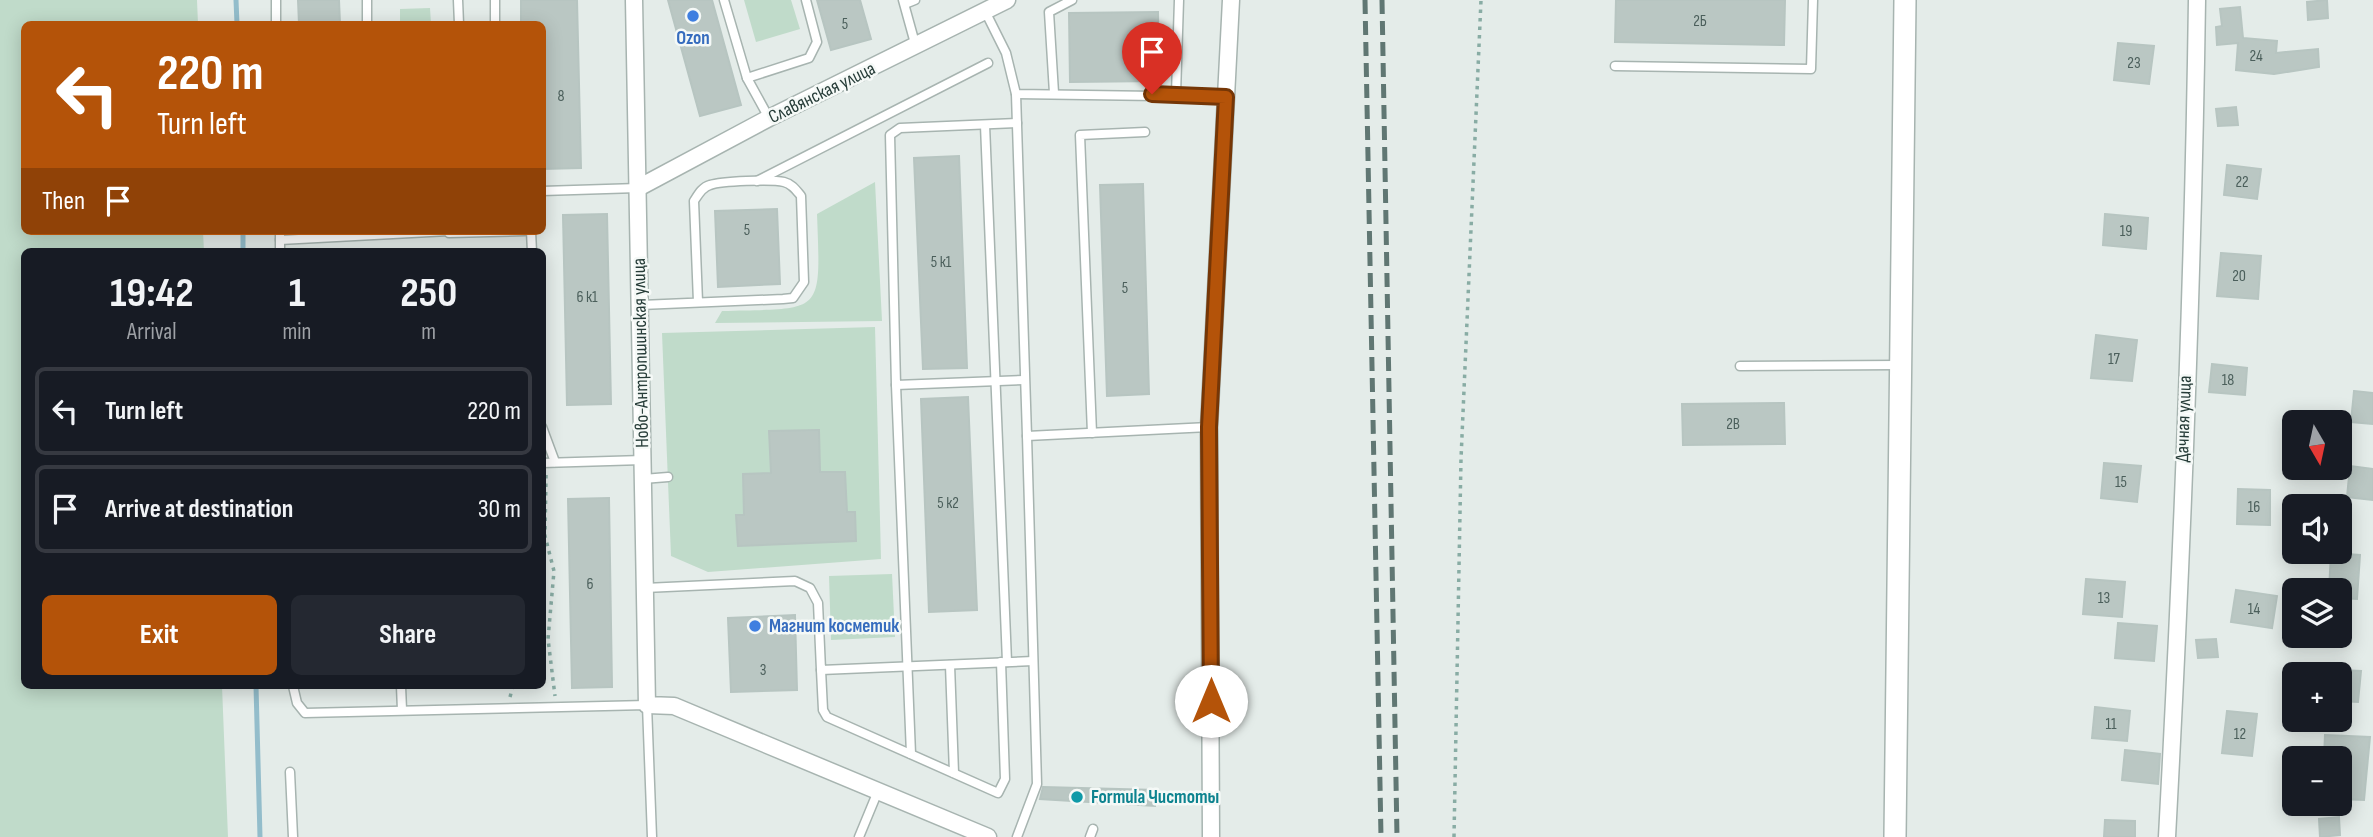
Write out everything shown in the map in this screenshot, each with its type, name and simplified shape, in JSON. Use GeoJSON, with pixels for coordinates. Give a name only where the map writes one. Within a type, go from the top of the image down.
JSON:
{"type":"FeatureCollection","features":[{"type":"Feature","properties":{"kind":"street","name":"Ново-Антропшинская улица"},"geometry":{"type":"LineString","coordinates":[[635,0],[647,705]]}},
{"type":"Feature","properties":{"kind":"street","name":"Славянская улица"},"geometry":{"type":"LineString","coordinates":[[638,188],[769,118],[1007,0]]}},
{"type":"Feature","properties":{"kind":"street"},"geometry":{"type":"LineString","coordinates":[[1212,837],[1209,427],[1231,0]]}},
{"type":"Feature","properties":{"kind":"street"},"geometry":{"type":"LineString","coordinates":[[1895,837],[1905,0]]}},
{"type":"Feature","properties":{"kind":"street","name":"Дачная улица"},"geometry":{"type":"LineString","coordinates":[[2167,837],[2178,628],[2194,192],[2197,0]]}},
{"type":"Feature","properties":{"kind":"street"},"geometry":{"type":"LineString","coordinates":[[647,705],[674,706],[988,837]]}},
{"type":"Feature","properties":{"kind":"lane"},"geometry":{"type":"LineString","coordinates":[[276,0],[276,21]]}},
{"type":"Feature","properties":{"kind":"lane"},"geometry":{"type":"LineString","coordinates":[[367,0],[367,21]]}},
{"type":"Feature","properties":{"kind":"lane"},"geometry":{"type":"LineString","coordinates":[[458,0],[459,21]]}},
{"type":"Feature","properties":{"kind":"lane"},"geometry":{"type":"LineString","coordinates":[[495,0],[495,21]]}},
{"type":"Feature","properties":{"kind":"lane"},"geometry":{"type":"LineString","coordinates":[[724,0],[747,78],[769,118]]}},
{"type":"Feature","properties":{"kind":"lane"},"geometry":{"type":"LineString","coordinates":[[747,78],[809,58],[817,43],[806,0]]}},
{"type":"Feature","properties":{"kind":"lane"},"geometry":{"type":"LineString","coordinates":[[915,0],[904,2],[916,47]]}},
{"type":"Feature","properties":{"kind":"lane"},"geometry":{"type":"LineString","coordinates":[[1054,93],[1049,12],[1072,0]]}},
{"type":"Feature","properties":{"kind":"lane"},"geometry":{"type":"LineString","coordinates":[[1176,94],[1179,0]]}},
{"type":"Feature","properties":{"kind":"lane"},"geometry":{"type":"LineString","coordinates":[[1615,66],[1811,69],[1812,0]]}},
{"type":"Feature","properties":{"kind":"lane"},"geometry":{"type":"LineString","coordinates":[[985,11],[1006,53],[1016,94],[1037,784],[1017,837]]}},
{"type":"Feature","properties":{"kind":"lane"},"geometry":{"type":"LineString","coordinates":[[754,182],[988,62]]}},
{"type":"Feature","properties":{"kind":"lane"},"geometry":{"type":"LineString","coordinates":[[1016,94],[1176,94],[1226,97]]}},
{"type":"Feature","properties":{"kind":"lane"},"geometry":{"type":"LineString","coordinates":[[881,118],[890,135],[896,385],[911,754]]}},
{"type":"Feature","properties":{"kind":"lane"},"geometry":{"type":"LineString","coordinates":[[890,135],[900,128],[1017,123]]}},
{"type":"Feature","properties":{"kind":"lane"},"geometry":{"type":"LineString","coordinates":[[645,588],[795,581],[810,588],[818,603],[823,710],[827,717],[998,793],[1005,779],[1004,662],[985,125]]}},
{"type":"Feature","properties":{"kind":"lane"},"geometry":{"type":"LineString","coordinates":[[1092,433],[1080,135],[1145,132]]}},
{"type":"Feature","properties":{"kind":"lane"},"geometry":{"type":"LineString","coordinates":[[640,305],[793,298],[804,282],[801,196],[794,187],[784,181],[709,185],[694,201],[698,302]]}},
{"type":"Feature","properties":{"kind":"lane"},"geometry":{"type":"LineString","coordinates":[[546,191],[638,188]]}},
{"type":"Feature","properties":{"kind":"lane"},"geometry":{"type":"LineString","coordinates":[[1740,366],[1901,365]]}},
{"type":"Feature","properties":{"kind":"lane"},"geometry":{"type":"LineString","coordinates":[[896,385],[1024,380]]}},
{"type":"Feature","properties":{"kind":"lane"},"geometry":{"type":"LineString","coordinates":[[1027,436],[1209,427]]}},
{"type":"Feature","properties":{"kind":"lane"},"geometry":{"type":"LineString","coordinates":[[548,463],[643,460]]}},
{"type":"Feature","properties":{"kind":"lane"},"geometry":{"type":"LineString","coordinates":[[643,479],[668,477]]}},
{"type":"Feature","properties":{"kind":"lane"},"geometry":{"type":"LineString","coordinates":[[821,670],[1033,661]]}},
{"type":"Feature","properties":{"kind":"lane"},"geometry":{"type":"LineString","coordinates":[[950,664],[954,773]]}},
{"type":"Feature","properties":{"kind":"lane"},"geometry":{"type":"LineString","coordinates":[[294,689],[297,703],[306,713],[647,705],[652,837]]}},
{"type":"Feature","properties":{"kind":"lane"},"geometry":{"type":"LineString","coordinates":[[401,689],[402,710]]}},
{"type":"Feature","properties":{"kind":"lane"},"geometry":{"type":"LineString","coordinates":[[290,772],[293,837]]}},
{"type":"Feature","properties":{"kind":"lane"},"geometry":{"type":"LineString","coordinates":[[859,837],[878,791]]}},
{"type":"Feature","properties":{"kind":"path"},"geometry":{"type":"LineString","coordinates":[[1454,837],[1461,459],[1481,0]]}},
{"type":"Feature","properties":{"kind":"path"},"geometry":{"type":"LineString","coordinates":[[546,492],[548,463]]}},
{"type":"Feature","properties":{"kind":"path"},"geometry":{"type":"LineString","coordinates":[[546,532],[554,571],[548,639],[556,708]]}},
{"type":"Feature","properties":{"kind":"green space"},"geometry":{"type":"Polygon","coordinates":[[[0,0],[197,0],[198,21],[21,21],[21,235],[203,235],[204,248],[21,248],[21,689],[222,689],[228,837],[0,837],[0,0]]]}},
{"type":"Feature","properties":{"kind":"green space"},"geometry":{"type":"Polygon","coordinates":[[[744,0],[791,0],[800,29],[756,42],[744,0]]]}},
{"type":"Feature","properties":{"kind":"green space"},"geometry":{"type":"Polygon","coordinates":[[[430,8],[431,21],[400,21],[400,9],[430,8]]]}},
{"type":"Feature","properties":{"kind":"green space"},"geometry":{"type":"Polygon","coordinates":[[[875,182],[882,321],[715,323],[722,311],[780,309],[797,306],[809,300],[815,289],[818,272],[817,214],[875,182]]]}},
{"type":"Feature","properties":{"kind":"green space"},"geometry":{"type":"Polygon","coordinates":[[[875,327],[881,559],[708,572],[671,556],[662,333],[875,327]]]}},
{"type":"Feature","properties":{"kind":"green space"},"geometry":{"type":"Polygon","coordinates":[[[892,574],[895,637],[831,640],[829,576],[892,574]]]}},
{"type":"Feature","properties":{"kind":"building"},"geometry":{"type":"Polygon","coordinates":[[[298,0],[339,0],[340,21],[299,21],[298,0]]]}},
{"type":"Feature","properties":{"kind":"building"},"geometry":{"type":"Polygon","coordinates":[[[521,0],[577,0],[581,168],[546,169],[546,21],[521,21],[521,0]]]}},
{"type":"Feature","properties":{"kind":"building"},"geometry":{"type":"Polygon","coordinates":[[[668,0],[712,0],[741,105],[700,116],[668,0]]]}},
{"type":"Feature","properties":{"kind":"building"},"geometry":{"type":"Polygon","coordinates":[[[817,0],[860,0],[871,39],[831,50],[817,0]]]}},
{"type":"Feature","properties":{"kind":"building"},"geometry":{"type":"Polygon","coordinates":[[[1616,0],[1785,0],[1784,45],[1615,42],[1616,0]]]}},
{"type":"Feature","properties":{"kind":"building"},"geometry":{"type":"Polygon","coordinates":[[[2327,0],[2328,18],[2308,20],[2307,2],[2327,0]]]}},
{"type":"Feature","properties":{"kind":"building"},"geometry":{"type":"Polygon","coordinates":[[[2240,7],[2243,38],[2277,41],[2276,53],[2318,49],[2319,67],[2274,74],[2236,70],[2238,43],[2217,45],[2216,27],[2222,26],[2220,9],[2240,7]]]}},
{"type":"Feature","properties":{"kind":"building"},"geometry":{"type":"Polygon","coordinates":[[[1158,12],[1159,81],[1070,82],[1069,13],[1158,12]]]}},
{"type":"Feature","properties":{"kind":"building"},"geometry":{"type":"Polygon","coordinates":[[[2118,43],[2154,46],[2149,84],[2114,80],[2118,43]]]}},
{"type":"Feature","properties":{"kind":"building"},"geometry":{"type":"Polygon","coordinates":[[[2236,107],[2238,125],[2218,126],[2216,109],[2236,107]]]}},
{"type":"Feature","properties":{"kind":"building"},"geometry":{"type":"Polygon","coordinates":[[[959,156],[967,368],[923,369],[914,158],[959,156]]]}},
{"type":"Feature","properties":{"kind":"building"},"geometry":{"type":"Polygon","coordinates":[[[2227,165],[2261,169],[2257,199],[2224,195],[2227,165]]]}},
{"type":"Feature","properties":{"kind":"building"},"geometry":{"type":"Polygon","coordinates":[[[1143,184],[1149,394],[1107,396],[1100,185],[1143,184]]]}},
{"type":"Feature","properties":{"kind":"building"},"geometry":{"type":"Polygon","coordinates":[[[777,209],[780,284],[718,287],[715,211],[777,209]]]}},
{"type":"Feature","properties":{"kind":"building"},"geometry":{"type":"Polygon","coordinates":[[[607,214],[611,404],[567,405],[563,215],[607,214]]]}},
{"type":"Feature","properties":{"kind":"building"},"geometry":{"type":"Polygon","coordinates":[[[2105,214],[2148,218],[2146,249],[2103,245],[2105,214]]]}},
{"type":"Feature","properties":{"kind":"building"},"geometry":{"type":"Polygon","coordinates":[[[2221,253],[2261,256],[2258,299],[2217,296],[2221,253]]]}},
{"type":"Feature","properties":{"kind":"building"},"geometry":{"type":"Polygon","coordinates":[[[2096,335],[2137,340],[2132,381],[2091,378],[2096,335]]]}},
{"type":"Feature","properties":{"kind":"building"},"geometry":{"type":"Polygon","coordinates":[[[2212,364],[2247,368],[2245,395],[2209,392],[2212,364]]]}},
{"type":"Feature","properties":{"kind":"building"},"geometry":{"type":"Polygon","coordinates":[[[2354,391],[2373,393],[2373,424],[2352,422],[2354,391]]]}},
{"type":"Feature","properties":{"kind":"building"},"geometry":{"type":"Polygon","coordinates":[[[968,397],[977,610],[929,612],[921,399],[968,397]]]}},
{"type":"Feature","properties":{"kind":"building"},"geometry":{"type":"Polygon","coordinates":[[[1784,403],[1785,444],[1683,445],[1682,404],[1784,403]]]}},
{"type":"Feature","properties":{"kind":"building"},"geometry":{"type":"Polygon","coordinates":[[[819,430],[820,472],[845,472],[847,512],[855,512],[856,541],[738,546],[736,515],[744,515],[743,474],[771,473],[769,431],[819,430]]]}},
{"type":"Feature","properties":{"kind":"building"},"geometry":{"type":"Polygon","coordinates":[[[2104,463],[2141,466],[2137,502],[2101,498],[2104,463]]]}},
{"type":"Feature","properties":{"kind":"building"},"geometry":{"type":"Polygon","coordinates":[[[2352,466],[2373,469],[2373,500],[2352,498],[2352,494],[2347,494],[2349,480],[2352,480],[2352,466]]]}},
{"type":"Feature","properties":{"kind":"building"},"geometry":{"type":"Polygon","coordinates":[[[2238,489],[2270,490],[2270,525],[2237,524],[2238,489]]]}},
{"type":"Feature","properties":{"kind":"building"},"geometry":{"type":"Polygon","coordinates":[[[609,498],[612,687],[572,688],[568,499],[609,498]]]}},
{"type":"Feature","properties":{"kind":"building"},"geometry":{"type":"Polygon","coordinates":[[[2352,554],[2360,555],[2357,599],[2352,599],[2352,578],[2330,578],[2330,564],[2352,564],[2352,554]]]}},
{"type":"Feature","properties":{"kind":"building"},"geometry":{"type":"Polygon","coordinates":[[[2086,579],[2125,582],[2122,617],[2083,614],[2086,579]]]}},
{"type":"Feature","properties":{"kind":"building"},"geometry":{"type":"Polygon","coordinates":[[[2236,590],[2277,596],[2272,628],[2231,622],[2236,590]]]}},
{"type":"Feature","properties":{"kind":"building"},"geometry":{"type":"Polygon","coordinates":[[[795,615],[797,690],[731,692],[728,618],[795,615]]]}},
{"type":"Feature","properties":{"kind":"building"},"geometry":{"type":"Polygon","coordinates":[[[2118,623],[2157,626],[2154,661],[2115,658],[2118,623]]]}},
{"type":"Feature","properties":{"kind":"building"},"geometry":{"type":"Polygon","coordinates":[[[2216,639],[2218,657],[2198,658],[2196,640],[2216,639]]]}},
{"type":"Feature","properties":{"kind":"building"},"geometry":{"type":"Polygon","coordinates":[[[2352,671],[2361,671],[2358,702],[2352,702],[2352,671]]]}},
{"type":"Feature","properties":{"kind":"building"},"geometry":{"type":"Polygon","coordinates":[[[2095,707],[2130,711],[2127,741],[2092,738],[2095,707]]]}},
{"type":"Feature","properties":{"kind":"building"},"geometry":{"type":"Polygon","coordinates":[[[2227,711],[2257,714],[2252,756],[2222,753],[2227,711]]]}},
{"type":"Feature","properties":{"kind":"building"},"geometry":{"type":"Polygon","coordinates":[[[2325,735],[2370,737],[2364,800],[2352,800],[2352,746],[2324,746],[2325,735]]]}},
{"type":"Feature","properties":{"kind":"building"},"geometry":{"type":"Polygon","coordinates":[[[2125,750],[2160,754],[2158,784],[2122,780],[2125,750]]]}},
{"type":"Feature","properties":{"kind":"building"},"geometry":{"type":"Polygon","coordinates":[[[1043,787],[1156,790],[1155,806],[1040,799],[1043,787]]]}},
{"type":"Feature","properties":{"kind":"building"},"geometry":{"type":"Polygon","coordinates":[[[2339,817],[2340,835],[2320,837],[2319,819],[2339,817]]]}},
{"type":"Feature","properties":{"kind":"building"},"geometry":{"type":"Polygon","coordinates":[[[2105,820],[2135,821],[2135,837],[2104,837],[2105,820]]]}},
{"type":"Feature","properties":{"kind":"waterway"},"geometry":{"type":"LineString","coordinates":[[236,0],[237,21]]}},
{"type":"Feature","properties":{"kind":"waterway"},"geometry":{"type":"LineString","coordinates":[[243,235],[243,248]]}},
{"type":"Feature","properties":{"kind":"waterway"},"geometry":{"type":"LineString","coordinates":[[256,689],[260,837]]}},
{"type":"Feature","properties":{"kind":"railway"},"geometry":{"type":"LineString","coordinates":[[1365,0],[1381,837]]}},
{"type":"Feature","properties":{"kind":"railway"},"geometry":{"type":"LineString","coordinates":[[1382,0],[1397,837]]}},
{"type":"Feature","properties":{"kind":"place","name":"Ozon"},"geometry":{"type":"Point","coordinates":[693,16]}},
{"type":"Feature","properties":{"kind":"place","name":"Магнит косметик"},"geometry":{"type":"Point","coordinates":[755,626]}},
{"type":"Feature","properties":{"kind":"place","name":"Formula Чистоты"},"geometry":{"type":"Point","coordinates":[1077,797]}},
{"type":"Feature","properties":{"kind":"route"},"geometry":{"type":"LineString","coordinates":[[1152,94],[1226,97],[1209,427],[1211,701]]}}]}
